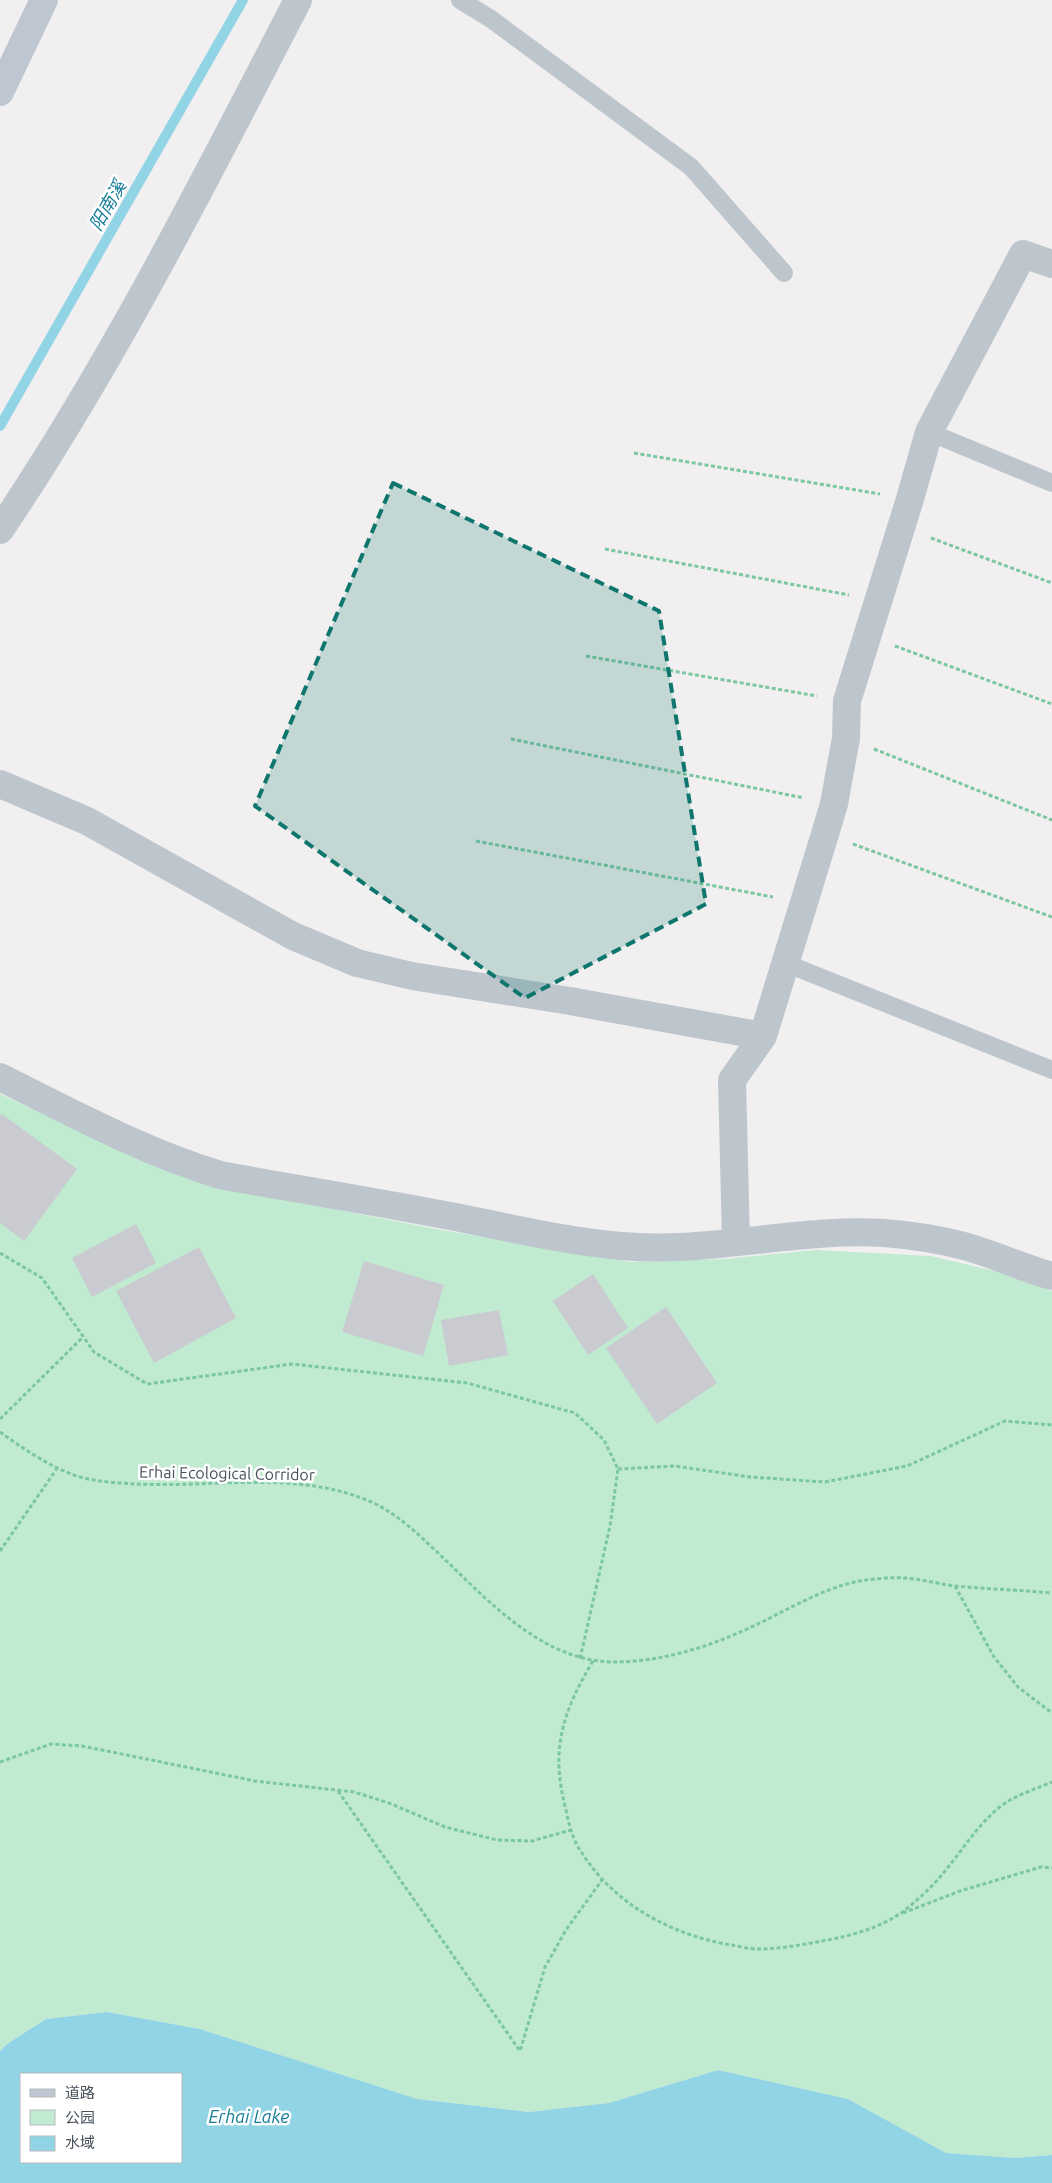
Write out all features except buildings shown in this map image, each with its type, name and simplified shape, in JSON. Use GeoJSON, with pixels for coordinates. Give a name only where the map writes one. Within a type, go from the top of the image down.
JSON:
{"type":"FeatureCollection","features":[{"type":"Feature","properties":{"kind":"street"},"geometry":{"type":"LineString","coordinates":[[0,92],[44,0]]}},
{"type":"Feature","properties":{"kind":"street"},"geometry":{"type":"LineString","coordinates":[[0,530],[105,364],[243,108],[298,0]]}},
{"type":"Feature","properties":{"kind":"street"},"geometry":{"type":"LineString","coordinates":[[736,1242],[732,1080],[763,1036],[825,834],[834,804],[846,738],[847,701],[880,600],[929,432],[1023,254],[1052,264]]}},
{"type":"Feature","properties":{"kind":"street"},"geometry":{"type":"LineString","coordinates":[[0,784],[87,821],[293,936],[356,963],[412,976],[570,1001],[763,1036]]}},
{"type":"Feature","properties":{"kind":"street"},"geometry":{"type":"LineString","coordinates":[[0,1077],[126,1141],[179,1163],[220,1175],[558,1238],[611,1245],[688,1248],[843,1233],[882,1233],[922,1237],[965,1246],[1052,1276]]}},
{"type":"Feature","properties":{"kind":"lane"},"geometry":{"type":"LineString","coordinates":[[460,0],[491,19],[691,167],[784,273]]}},
{"type":"Feature","properties":{"kind":"lane"},"geometry":{"type":"LineString","coordinates":[[929,432],[1052,483]]}},
{"type":"Feature","properties":{"kind":"lane"},"geometry":{"type":"LineString","coordinates":[[785,963],[1052,1070]]}},
{"type":"Feature","properties":{"kind":"path"},"geometry":{"type":"LineString","coordinates":[[634,453],[910,499]]}},
{"type":"Feature","properties":{"kind":"path"},"geometry":{"type":"LineString","coordinates":[[901,528],[1052,583]]}},
{"type":"Feature","properties":{"kind":"path"},"geometry":{"type":"LineString","coordinates":[[605,549],[880,600]]}},
{"type":"Feature","properties":{"kind":"path"},"geometry":{"type":"LineString","coordinates":[[869,636],[1052,704]]}},
{"type":"Feature","properties":{"kind":"path"},"geometry":{"type":"LineString","coordinates":[[586,656],[847,701]]}},
{"type":"Feature","properties":{"kind":"path"},"geometry":{"type":"LineString","coordinates":[[846,738],[1052,820]]}},
{"type":"Feature","properties":{"kind":"path"},"geometry":{"type":"LineString","coordinates":[[512,739],[834,804]]}},
{"type":"Feature","properties":{"kind":"path"},"geometry":{"type":"LineString","coordinates":[[825,834],[1052,917]]}},
{"type":"Feature","properties":{"kind":"path"},"geometry":{"type":"LineString","coordinates":[[476,840],[803,903]]}},
{"type":"Feature","properties":{"kind":"path"},"geometry":{"type":"LineString","coordinates":[[0,1252],[42,1278],[94,1352],[147,1384],[292,1364],[467,1383],[575,1413],[604,1440],[618,1469],[610,1526],[580,1659]]}},
{"type":"Feature","properties":{"kind":"path"},"geometry":{"type":"LineString","coordinates":[[0,1420],[83,1337]]}},
{"type":"Feature","properties":{"kind":"path"},"geometry":{"type":"LineString","coordinates":[[618,1469],[675,1466],[750,1477],[825,1482],[907,1466],[1005,1421],[1052,1425]]}},
{"type":"Feature","properties":{"kind":"path","name":"Erhai Ecological Corridor"},"geometry":{"type":"LineString","coordinates":[[0,1432],[45,1461],[80,1477],[112,1482],[165,1485],[278,1483],[326,1488],[369,1501],[405,1522],[498,1610],[550,1646],[580,1659],[593,1661],[658,1660],[688,1652],[724,1640],[812,1597],[857,1582],[902,1578],[955,1586],[1052,1593]]}},
{"type":"Feature","properties":{"kind":"path"},"geometry":{"type":"LineString","coordinates":[[0,1551],[58,1467]]}},
{"type":"Feature","properties":{"kind":"path"},"geometry":{"type":"LineString","coordinates":[[955,1586],[994,1657],[1018,1687],[1052,1713]]}},
{"type":"Feature","properties":{"kind":"path"},"geometry":{"type":"LineString","coordinates":[[593,1661],[568,1709],[559,1757],[558,1765],[563,1799],[571,1830],[581,1852],[602,1880],[626,1901],[667,1927],[712,1942],[756,1949],[800,1946],[858,1934],[900,1914],[960,1891],[1041,1867],[1052,1868]]}},
{"type":"Feature","properties":{"kind":"path"},"geometry":{"type":"LineString","coordinates":[[0,1762],[51,1744],[82,1746],[255,1781],[354,1792],[389,1803],[445,1827],[497,1840],[532,1841],[571,1830]]}},
{"type":"Feature","properties":{"kind":"path"},"geometry":{"type":"LineString","coordinates":[[900,1914],[944,1873],[990,1817],[1009,1800],[1052,1782]]}},
{"type":"Feature","properties":{"kind":"path"},"geometry":{"type":"LineString","coordinates":[[338,1790],[520,2050],[545,1967],[566,1930],[602,1880]]}},
{"type":"Feature","properties":{"kind":"highlighted area"},"geometry":{"type":"Polygon","coordinates":[[[393,483],[659,611],[706,904],[525,998],[255,806],[393,483]]]}},
{"type":"Feature","properties":{"kind":"green space"},"geometry":{"type":"Polygon","coordinates":[[[0,1094],[105,1143],[297,1202],[431,1228],[631,1262],[725,1259],[815,1250],[931,1256],[1007,1274],[1052,1291],[1052,2155],[1015,2158],[946,2153],[848,2099],[718,2070],[609,2103],[529,2112],[416,2099],[200,2029],[107,2012],[46,2019],[7,2044],[0,2051],[0,1094]]]}},
{"type":"Feature","properties":{"kind":"water","name":"Erhai Lake"},"geometry":{"type":"Polygon","coordinates":[[[107,2012],[200,2029],[417,2099],[529,2112],[609,2103],[718,2070],[848,2099],[946,2153],[1015,2158],[1052,2155],[1052,2183],[0,2183],[0,2051],[7,2044],[46,2019],[107,2012]]]}},
{"type":"Feature","properties":{"kind":"waterway","name":"阳南溪"},"geometry":{"type":"LineString","coordinates":[[0,426],[243,0]]}}]}
